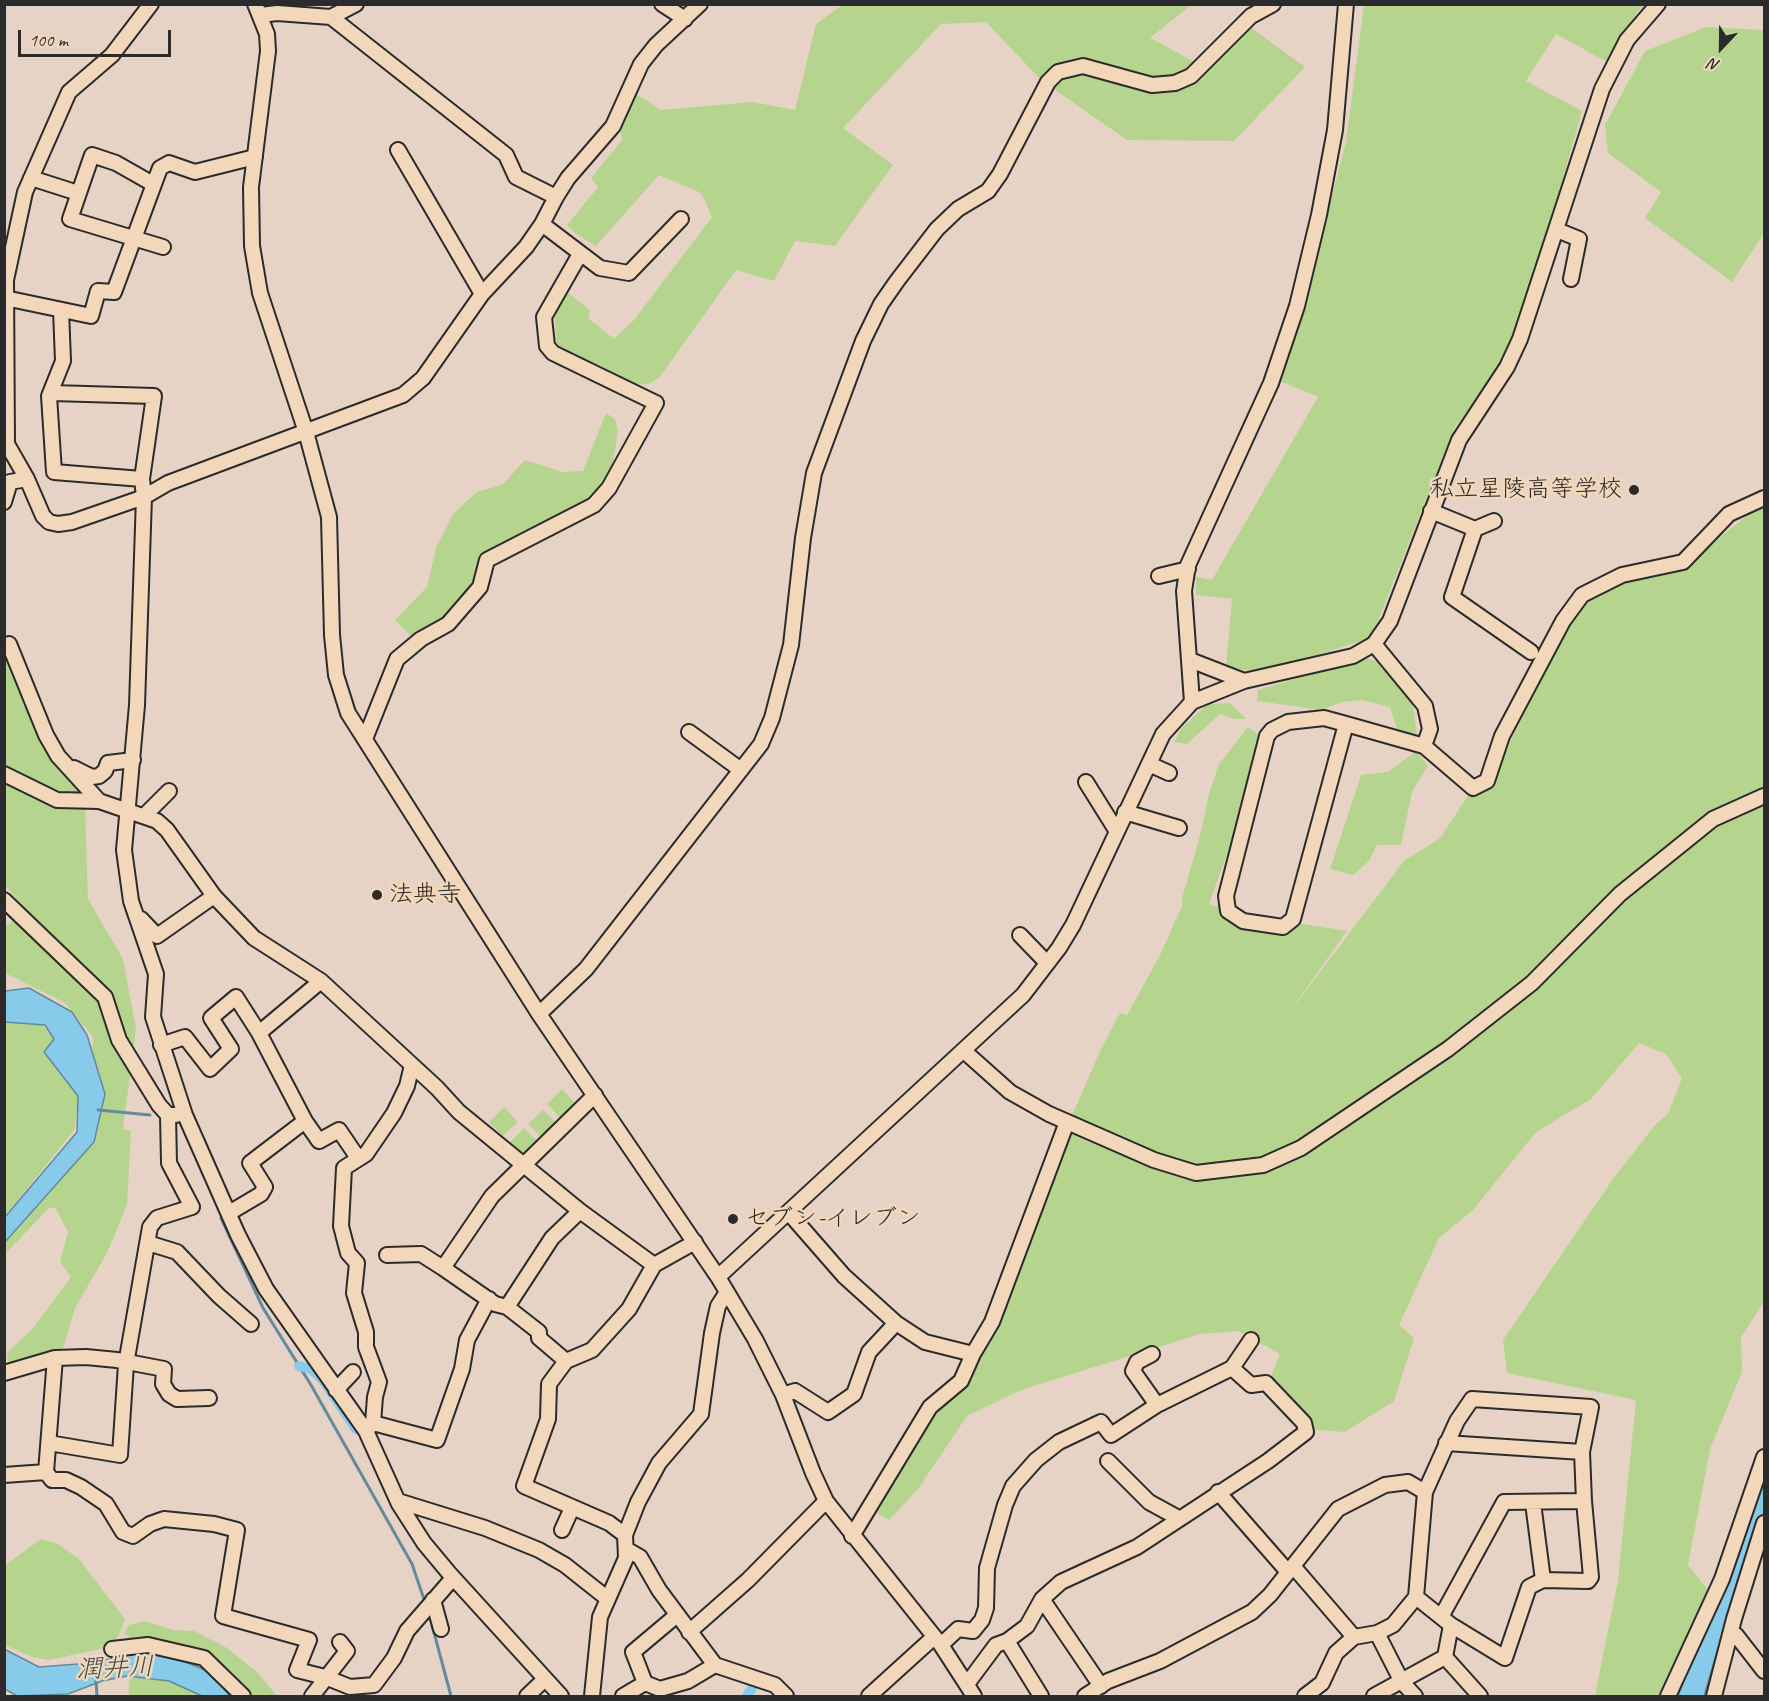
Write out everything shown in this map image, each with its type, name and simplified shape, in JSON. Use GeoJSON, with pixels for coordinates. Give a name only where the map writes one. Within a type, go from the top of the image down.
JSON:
{"type":"FeatureCollection","features":[{"type":"Feature","properties":{"kind":"street"},"geometry":{"type":"LineString","coordinates":[[151,4],[112,55],[69,92],[25,192],[8,271],[5,298],[7,444],[27,479],[43,516],[49,522],[58,524],[72,522],[144,497],[168,483],[403,395],[423,378],[482,294],[526,247],[542,224],[555,196],[613,126],[640,64],[656,45],[700,4]]}},
{"type":"Feature","properties":{"kind":"street"},"geometry":{"type":"LineString","coordinates":[[331,17],[356,4]]}},
{"type":"Feature","properties":{"kind":"street"},"geometry":{"type":"LineString","coordinates":[[662,4],[685,19]]}},
{"type":"Feature","properties":{"kind":"street"},"geometry":{"type":"LineString","coordinates":[[539,1014],[586,969],[761,744],[772,718],[791,645],[803,538],[814,473],[863,341],[881,304],[937,229],[958,209],[987,191],[1000,174],[1048,82],[1058,72],[1083,66],[1152,84],[1175,82],[1191,76],[1251,16],[1273,4]]}},
{"type":"Feature","properties":{"kind":"street"},"geometry":{"type":"LineString","coordinates":[[1192,702],[1184,591],[1188,569],[1271,383],[1297,306],[1319,215],[1335,130],[1346,4]]}},
{"type":"Feature","properties":{"kind":"street"},"geometry":{"type":"LineString","coordinates":[[718,1277],[1023,995],[1073,925],[1116,830],[1169,726],[1192,702],[1244,681],[1353,656],[1374,644],[1389,621],[1462,433],[1501,378],[1520,339],[1602,89],[1627,40],[1658,4]]}},
{"type":"Feature","properties":{"kind":"street"},"geometry":{"type":"LineString","coordinates":[[555,196],[516,177],[506,154],[331,17],[280,9],[258,10],[268,51],[250,218],[260,293],[306,432],[329,517],[332,635],[336,675],[348,713],[539,1014],[718,1277],[783,1395],[826,1501],[937,1641],[974,1696]]}},
{"type":"Feature","properties":{"kind":"street"},"geometry":{"type":"LineString","coordinates":[[398,150],[482,294]]}},
{"type":"Feature","properties":{"kind":"street"},"geometry":{"type":"LineString","coordinates":[[153,184],[116,163],[92,155],[70,219],[163,247]]}},
{"type":"Feature","properties":{"kind":"street"},"geometry":{"type":"LineString","coordinates":[[5,298],[91,316],[98,291],[114,292],[160,168],[169,163],[195,172],[255,158]]}},
{"type":"Feature","properties":{"kind":"street"},"geometry":{"type":"LineString","coordinates":[[31,178],[78,193]]}},
{"type":"Feature","properties":{"kind":"street"},"geometry":{"type":"LineString","coordinates":[[542,224],[600,268],[629,273],[681,219]]}},
{"type":"Feature","properties":{"kind":"street"},"geometry":{"type":"LineString","coordinates":[[1557,230],[1579,238],[1571,279]]}},
{"type":"Feature","properties":{"kind":"street"},"geometry":{"type":"LineString","coordinates":[[365,739],[397,659],[421,639],[448,624],[480,587],[487,560],[594,505],[609,488],[656,403],[553,353],[547,346],[544,317],[580,254]]}},
{"type":"Feature","properties":{"kind":"street"},"geometry":{"type":"LineString","coordinates":[[61,310],[63,361],[49,396],[54,472],[142,479]]}},
{"type":"Feature","properties":{"kind":"street"},"geometry":{"type":"LineString","coordinates":[[51,393],[154,396],[142,479],[144,497],[133,760],[124,850],[136,919],[156,974],[153,1017],[185,1115],[266,1289],[336,1390],[370,1427],[398,1501],[424,1543],[561,1696]]}},
{"type":"Feature","properties":{"kind":"street"},"geometry":{"type":"LineString","coordinates":[[4,502],[10,482],[27,479]]}},
{"type":"Feature","properties":{"kind":"street"},"geometry":{"type":"LineString","coordinates":[[1346,724],[1293,919],[1283,927],[1243,921],[1228,911],[1226,896],[1267,736],[1272,730],[1288,722],[1324,718],[1346,724],[1424,746],[1473,788],[1487,781],[1502,736],[1563,621],[1582,595],[1622,575],[1683,561],[1729,514],[1764,498]]}},
{"type":"Feature","properties":{"kind":"street"},"geometry":{"type":"LineString","coordinates":[[1431,511],[1475,529],[1494,521]]}},
{"type":"Feature","properties":{"kind":"street"},"geometry":{"type":"LineString","coordinates":[[1475,529],[1452,597],[1531,652]]}},
{"type":"Feature","properties":{"kind":"street"},"geometry":{"type":"LineString","coordinates":[[1159,576],[1188,569]]}},
{"type":"Feature","properties":{"kind":"street"},"geometry":{"type":"LineString","coordinates":[[9,644],[46,735],[66,764],[99,801]]}},
{"type":"Feature","properties":{"kind":"street"},"geometry":{"type":"LineString","coordinates":[[1374,644],[1425,706],[1430,729],[1424,746]]}},
{"type":"Feature","properties":{"kind":"street"},"geometry":{"type":"LineString","coordinates":[[1190,660],[1244,681]]}},
{"type":"Feature","properties":{"kind":"street"},"geometry":{"type":"LineString","coordinates":[[689,732],[741,770]]}},
{"type":"Feature","properties":{"kind":"street"},"geometry":{"type":"LineString","coordinates":[[66,764],[92,777],[99,776],[105,771],[108,763],[133,760]]}},
{"type":"Feature","properties":{"kind":"street"},"geometry":{"type":"LineString","coordinates":[[1149,764],[1169,773]]}},
{"type":"Feature","properties":{"kind":"street"},"geometry":{"type":"LineString","coordinates":[[4,774],[57,800],[99,801],[157,821],[167,830],[214,897],[254,938],[321,981],[459,1112],[580,1211],[654,1265]]}},
{"type":"Feature","properties":{"kind":"street"},"geometry":{"type":"LineString","coordinates":[[1086,782],[1116,830]]}},
{"type":"Feature","properties":{"kind":"street"},"geometry":{"type":"LineString","coordinates":[[144,816],[169,792]]}},
{"type":"Feature","properties":{"kind":"street"},"geometry":{"type":"LineString","coordinates":[[964,1051],[1010,1092],[1067,1122],[1154,1160],[1196,1173],[1263,1165],[1301,1148],[1448,1049],[1532,983],[1629,886],[1713,819],[1761,801]]}},
{"type":"Feature","properties":{"kind":"street"},"geometry":{"type":"LineString","coordinates":[[1125,812],[1179,828]]}},
{"type":"Feature","properties":{"kind":"street"},"geometry":{"type":"LineString","coordinates":[[136,919],[141,920],[157,936],[214,897]]}},
{"type":"Feature","properties":{"kind":"street"},"geometry":{"type":"LineString","coordinates":[[4,900],[105,997],[119,1040],[168,1115],[169,1163],[192,1207],[157,1218],[150,1227],[126,1364],[120,1455],[49,1443]]}},
{"type":"Feature","properties":{"kind":"street"},"geometry":{"type":"LineString","coordinates":[[1020,935],[1047,963]]}},
{"type":"Feature","properties":{"kind":"street"},"geometry":{"type":"LineString","coordinates":[[260,1033],[321,981]]}},
{"type":"Feature","properties":{"kind":"street"},"geometry":{"type":"LineString","coordinates":[[161,1045],[185,1037],[210,1069],[231,1049],[211,1018],[236,997],[260,1033],[305,1121],[320,1141],[339,1130],[358,1158]]}},
{"type":"Feature","properties":{"kind":"street"},"geometry":{"type":"LineString","coordinates":[[370,1427],[379,1382],[366,1347],[366,1332],[354,1293],[357,1263],[348,1253],[341,1226],[344,1168],[366,1154],[394,1113],[407,1086],[412,1065]]}},
{"type":"Feature","properties":{"kind":"street"},"geometry":{"type":"LineString","coordinates":[[443,1268],[492,1196],[595,1095]]}},
{"type":"Feature","properties":{"kind":"street"},"geometry":{"type":"LineString","coordinates":[[168,1115],[185,1115]]}},
{"type":"Feature","properties":{"kind":"street"},"geometry":{"type":"LineString","coordinates":[[229,1213],[261,1194],[265,1187],[250,1163],[305,1121]]}},
{"type":"Feature","properties":{"kind":"street"},"geometry":{"type":"LineString","coordinates":[[852,1536],[930,1407],[961,1381],[973,1354],[992,1322],[1067,1122]]}},
{"type":"Feature","properties":{"kind":"street"},"geometry":{"type":"LineString","coordinates":[[507,1307],[552,1238],[580,1211]]}},
{"type":"Feature","properties":{"kind":"street"},"geometry":{"type":"LineString","coordinates":[[789,1213],[844,1276],[896,1323],[925,1342],[973,1354]]}},
{"type":"Feature","properties":{"kind":"street"},"geometry":{"type":"LineString","coordinates":[[695,1242],[654,1265],[629,1310],[592,1350],[566,1361],[549,1384],[548,1419],[524,1486],[609,1523],[640,1557],[677,1615],[715,1665],[775,1684],[786,1696]]}},
{"type":"Feature","properties":{"kind":"street"},"geometry":{"type":"LineString","coordinates":[[148,1243],[177,1252],[219,1296],[251,1324]]}},
{"type":"Feature","properties":{"kind":"street"},"geometry":{"type":"LineString","coordinates":[[387,1255],[421,1254],[489,1299],[507,1307],[539,1332],[539,1338],[566,1361]]}},
{"type":"Feature","properties":{"kind":"street"},"geometry":{"type":"LineString","coordinates":[[591,1696],[600,1617],[627,1558],[626,1542],[638,1502],[659,1463],[701,1414],[712,1333],[718,1306],[727,1292]]}},
{"type":"Feature","properties":{"kind":"street"},"geometry":{"type":"LineString","coordinates":[[370,1427],[437,1440],[462,1369],[467,1340],[489,1299]]}},
{"type":"Feature","properties":{"kind":"street"},"geometry":{"type":"LineString","coordinates":[[783,1395],[795,1391],[828,1412],[854,1394],[869,1352],[896,1323]]}},
{"type":"Feature","properties":{"kind":"street"},"geometry":{"type":"LineString","coordinates":[[869,1696],[937,1641],[958,1629],[973,1631],[982,1620],[986,1608],[987,1568],[1005,1505],[1013,1486],[1036,1460],[1059,1442],[1101,1422],[1111,1435],[1157,1405],[1232,1368],[1251,1340]]}},
{"type":"Feature","properties":{"kind":"street"},"geometry":{"type":"LineString","coordinates":[[1152,1354],[1137,1362],[1133,1371],[1157,1405]]}},
{"type":"Feature","properties":{"kind":"street"},"geometry":{"type":"LineString","coordinates":[[4,1373],[55,1358],[86,1357],[164,1369],[163,1384],[169,1394],[177,1399],[209,1398]]}},
{"type":"Feature","properties":{"kind":"street"},"geometry":{"type":"LineString","coordinates":[[55,1358],[46,1472],[52,1480],[73,1483],[106,1504],[123,1532],[133,1536],[150,1524],[164,1519],[214,1524],[237,1530],[223,1616],[309,1640],[297,1670],[325,1677],[350,1687],[374,1685],[394,1658],[407,1631],[453,1578]]}},
{"type":"Feature","properties":{"kind":"street"},"geometry":{"type":"LineString","coordinates":[[967,1684],[996,1645],[1007,1641],[1027,1626],[1042,1599],[1061,1582],[1137,1547],[1218,1492],[1269,1461],[1306,1432],[1304,1423],[1266,1383],[1251,1385],[1232,1368]]}},
{"type":"Feature","properties":{"kind":"street"},"geometry":{"type":"LineString","coordinates":[[336,1390],[352,1372]]}},
{"type":"Feature","properties":{"kind":"street"},"geometry":{"type":"LineString","coordinates":[[1305,1696],[1322,1683],[1336,1653],[1354,1637],[1377,1633],[1393,1625],[1416,1597],[1425,1492],[1446,1443],[1472,1399],[1591,1407],[1582,1452],[1591,1577],[1588,1581],[1543,1581],[1529,1587],[1505,1658],[1446,1621],[1416,1597]]}},
{"type":"Feature","properties":{"kind":"street"},"geometry":{"type":"LineString","coordinates":[[1446,1443],[1582,1452]]}},
{"type":"Feature","properties":{"kind":"street"},"geometry":{"type":"LineString","coordinates":[[1668,1696],[1722,1580],[1764,1457]]}},
{"type":"Feature","properties":{"kind":"street"},"geometry":{"type":"LineString","coordinates":[[1108,1461],[1149,1502],[1180,1519]]}},
{"type":"Feature","properties":{"kind":"street"},"geometry":{"type":"LineString","coordinates":[[4,1475],[46,1472]]}},
{"type":"Feature","properties":{"kind":"street"},"geometry":{"type":"LineString","coordinates":[[1085,1696],[1101,1686],[1160,1661],[1252,1612],[1270,1595],[1338,1509],[1385,1485],[1408,1482],[1425,1492]]}},
{"type":"Feature","properties":{"kind":"street"},"geometry":{"type":"LineString","coordinates":[[1218,1492],[1354,1637]]}},
{"type":"Feature","properties":{"kind":"street"},"geometry":{"type":"LineString","coordinates":[[398,1501],[485,1528],[539,1550],[564,1565],[608,1599]]}},
{"type":"Feature","properties":{"kind":"street"},"geometry":{"type":"LineString","coordinates":[[689,1632],[748,1580],[826,1501]]}},
{"type":"Feature","properties":{"kind":"street"},"geometry":{"type":"LineString","coordinates":[[1480,1696],[1445,1657],[1446,1621],[1504,1502],[1584,1501]]}},
{"type":"Feature","properties":{"kind":"street"},"geometry":{"type":"LineString","coordinates":[[1533,1503],[1543,1581]]}},
{"type":"Feature","properties":{"kind":"street"},"geometry":{"type":"LineString","coordinates":[[562,1530],[572,1508]]}},
{"type":"Feature","properties":{"kind":"street"},"geometry":{"type":"LineString","coordinates":[[1714,1696],[1730,1634],[1764,1523]]}},
{"type":"Feature","properties":{"kind":"street"},"geometry":{"type":"LineString","coordinates":[[1042,1599],[1101,1686]]}},
{"type":"Feature","properties":{"kind":"street"},"geometry":{"type":"LineString","coordinates":[[429,1606],[441,1629]]}},
{"type":"Feature","properties":{"kind":"street"},"geometry":{"type":"LineString","coordinates":[[677,1615],[633,1652],[645,1683],[660,1689],[688,1681],[715,1665]]}},
{"type":"Feature","properties":{"kind":"street"},"geometry":{"type":"LineString","coordinates":[[1377,1633],[1402,1682],[1415,1696]]}},
{"type":"Feature","properties":{"kind":"street"},"geometry":{"type":"LineString","coordinates":[[1730,1634],[1736,1635],[1750,1657],[1764,1671]]}},
{"type":"Feature","properties":{"kind":"street"},"geometry":{"type":"LineString","coordinates":[[1007,1641],[1041,1696]]}},
{"type":"Feature","properties":{"kind":"street"},"geometry":{"type":"LineString","coordinates":[[312,1696],[347,1651],[340,1642]]}},
{"type":"Feature","properties":{"kind":"street"},"geometry":{"type":"LineString","coordinates":[[112,1649],[147,1645],[204,1658],[243,1696]]}},
{"type":"Feature","properties":{"kind":"street"},"geometry":{"type":"LineString","coordinates":[[1374,1696],[1445,1657]]}},
{"type":"Feature","properties":{"kind":"street"},"geometry":{"type":"LineString","coordinates":[[528,1696],[545,1679]]}},
{"type":"Feature","properties":{"kind":"street"},"geometry":{"type":"LineString","coordinates":[[623,1696],[645,1683]]}},
{"type":"Feature","properties":{"kind":"green space"},"geometry":{"type":"Polygon","coordinates":[[[842,5],[1191,5],[1150,38],[1208,69],[1249,26],[1305,67],[1234,141],[1127,140],[1041,80],[986,22],[941,24],[843,128],[893,165],[835,246],[795,241],[774,281],[736,270],[659,378],[648,384],[634,385],[599,365],[556,347],[555,312],[568,293],[590,310],[588,318],[614,339],[634,320],[712,217],[701,193],[659,175],[596,246],[576,234],[567,225],[598,187],[591,178],[622,140],[620,122],[633,92],[661,110],[752,102],[795,110],[816,24],[842,5]]]}},
{"type":"Feature","properties":{"kind":"green space"},"geometry":{"type":"Polygon","coordinates":[[[1364,5],[1645,5],[1638,11],[1609,63],[1556,34],[1526,81],[1582,111],[1528,302],[1501,366],[1455,427],[1371,638],[1260,673],[1226,666],[1232,599],[1196,595],[1196,577],[1212,580],[1318,397],[1278,380],[1310,280],[1346,142],[1364,5]]]}},
{"type":"Feature","properties":{"kind":"green space"},"geometry":{"type":"Polygon","coordinates":[[[1706,27],[1764,30],[1764,233],[1732,282],[1645,218],[1661,192],[1608,153],[1605,125],[1645,51],[1706,27]]]}},
{"type":"Feature","properties":{"kind":"green space"},"geometry":{"type":"Polygon","coordinates":[[[606,413],[615,419],[618,431],[609,488],[587,507],[487,560],[480,587],[419,644],[395,620],[427,587],[436,548],[453,514],[477,492],[502,485],[525,460],[563,472],[583,471],[606,413]]]}},
{"type":"Feature","properties":{"kind":"green space"},"geometry":{"type":"Polygon","coordinates":[[[1764,503],[1764,1301],[1741,1338],[1742,1372],[1710,1449],[1688,1565],[1717,1601],[1671,1696],[1595,1696],[1618,1580],[1636,1400],[1507,1373],[1503,1340],[1613,1179],[1655,1125],[1668,1114],[1682,1078],[1666,1054],[1639,1043],[1591,1099],[1536,1132],[1473,1210],[1439,1238],[1399,1325],[1414,1338],[1394,1401],[1345,1432],[1315,1430],[1269,1381],[1280,1354],[1238,1331],[1200,1334],[1021,1390],[967,1416],[918,1489],[889,1520],[877,1513],[927,1420],[972,1367],[1058,1147],[1102,1047],[1120,1013],[1127,1015],[1160,955],[1182,906],[1209,794],[1219,764],[1248,727],[1258,735],[1230,846],[1209,904],[1219,907],[1231,922],[1290,926],[1297,923],[1347,931],[1286,1017],[1404,861],[1440,838],[1473,788],[1489,783],[1583,599],[1613,580],[1683,565],[1764,503]]]}},
{"type":"Feature","properties":{"kind":"green space"},"geometry":{"type":"Polygon","coordinates":[[[4,645],[54,765],[79,787],[85,807],[88,899],[123,959],[136,1029],[123,1129],[131,1131],[127,1205],[107,1253],[75,1308],[63,1348],[8,1362],[7,1353],[34,1327],[71,1277],[60,1262],[68,1232],[56,1209],[50,1207],[5,1254],[5,1237],[92,1144],[100,1122],[91,1119],[93,1037],[65,1003],[5,973],[5,928],[24,908],[5,885],[4,645]]]}},
{"type":"Feature","properties":{"kind":"green space"},"geometry":{"type":"Polygon","coordinates":[[[1364,658],[1384,663],[1412,699],[1417,735],[1397,729],[1390,707],[1362,700],[1342,702],[1321,710],[1257,701],[1258,690],[1364,658]]]}},
{"type":"Feature","properties":{"kind":"green space"},"geometry":{"type":"Polygon","coordinates":[[[1230,703],[1246,719],[1234,719],[1220,714],[1187,744],[1175,742],[1180,730],[1207,704],[1230,703]]]}},
{"type":"Feature","properties":{"kind":"green space"},"geometry":{"type":"Polygon","coordinates":[[[1416,751],[1428,766],[1412,792],[1401,845],[1377,845],[1369,861],[1353,875],[1330,869],[1361,775],[1388,772],[1416,751]]]}},
{"type":"Feature","properties":{"kind":"green space"},"geometry":{"type":"Polygon","coordinates":[[[41,1022],[54,1039],[44,1052],[78,1096],[75,1129],[5,1216],[5,1023],[41,1022]]]}},
{"type":"Feature","properties":{"kind":"green space"},"geometry":{"type":"Polygon","coordinates":[[[562,1089],[576,1104],[561,1119],[547,1104],[562,1089]]]}},
{"type":"Feature","properties":{"kind":"green space"},"geometry":{"type":"Polygon","coordinates":[[[504,1107],[518,1122],[503,1136],[489,1122],[504,1107]]]}},
{"type":"Feature","properties":{"kind":"green space"},"geometry":{"type":"Polygon","coordinates":[[[543,1110],[558,1124],[543,1139],[528,1124],[543,1110]]]}},
{"type":"Feature","properties":{"kind":"green space"},"geometry":{"type":"Polygon","coordinates":[[[524,1128],[538,1142],[523,1157],[509,1143],[524,1128]]]}},
{"type":"Feature","properties":{"kind":"green space"},"geometry":{"type":"Polygon","coordinates":[[[41,1539],[58,1544],[78,1558],[125,1619],[118,1637],[104,1648],[49,1660],[32,1657],[5,1645],[4,1566],[41,1539]]]}},
{"type":"Feature","properties":{"kind":"green space"},"geometry":{"type":"Polygon","coordinates":[[[145,1621],[173,1630],[194,1631],[227,1648],[257,1672],[277,1696],[247,1696],[232,1672],[196,1649],[132,1640],[124,1633],[129,1625],[145,1621]]]}},
{"type":"Feature","properties":{"kind":"green space"},"geometry":{"type":"Polygon","coordinates":[[[148,1674],[183,1681],[213,1696],[128,1696],[130,1678],[148,1674]]]}},
{"type":"Feature","properties":{"kind":"water"},"geometry":{"type":"Polygon","coordinates":[[[29,988],[72,1012],[87,1035],[105,1094],[94,1142],[5,1242],[5,1217],[77,1132],[78,1096],[44,1052],[54,1039],[45,1025],[5,1022],[5,991],[29,988]]]}},
{"type":"Feature","properties":{"kind":"water"},"geometry":{"type":"Polygon","coordinates":[[[1764,1465],[1764,1512],[1733,1598],[1704,1696],[1678,1696],[1764,1465]]]}},
{"type":"Feature","properties":{"kind":"water","name":"潤井川"},"geometry":{"type":"Polygon","coordinates":[[[4,1649],[39,1667],[91,1663],[142,1652],[181,1660],[210,1672],[230,1696],[202,1696],[169,1681],[127,1676],[102,1681],[68,1694],[17,1696],[5,1689],[4,1649]]]}},
{"type":"Feature","properties":{"kind":"waterway"},"geometry":{"type":"LineString","coordinates":[[98,1110],[150,1115]]}},
{"type":"Feature","properties":{"kind":"waterway"},"geometry":{"type":"LineString","coordinates":[[221,1218],[263,1308],[311,1385],[412,1564],[425,1602]]}},
{"type":"Feature","properties":{"kind":"waterway"},"geometry":{"type":"LineString","coordinates":[[299,1366],[311,1369],[323,1380],[356,1429]]}},
{"type":"Feature","properties":{"kind":"waterway"},"geometry":{"type":"LineString","coordinates":[[429,1614],[451,1696]]}},
{"type":"Feature","properties":{"kind":"waterway","name":"潤井川"},"geometry":{"type":"LineString","coordinates":[[96,1680],[97,1696]]}},
{"type":"Feature","properties":{"kind":"waterway"},"geometry":{"type":"LineString","coordinates":[[747,1696],[754,1685]]}},
{"type":"Feature","properties":{"kind":"place","name":"私立星陵高等学校"},"geometry":{"type":"Point","coordinates":[1634,490]}},
{"type":"Feature","properties":{"kind":"place","name":"法典寺"},"geometry":{"type":"Point","coordinates":[377,895]}},
{"type":"Feature","properties":{"kind":"place","name":"セブン-イレブン"},"geometry":{"type":"Point","coordinates":[733,1219]}}]}
